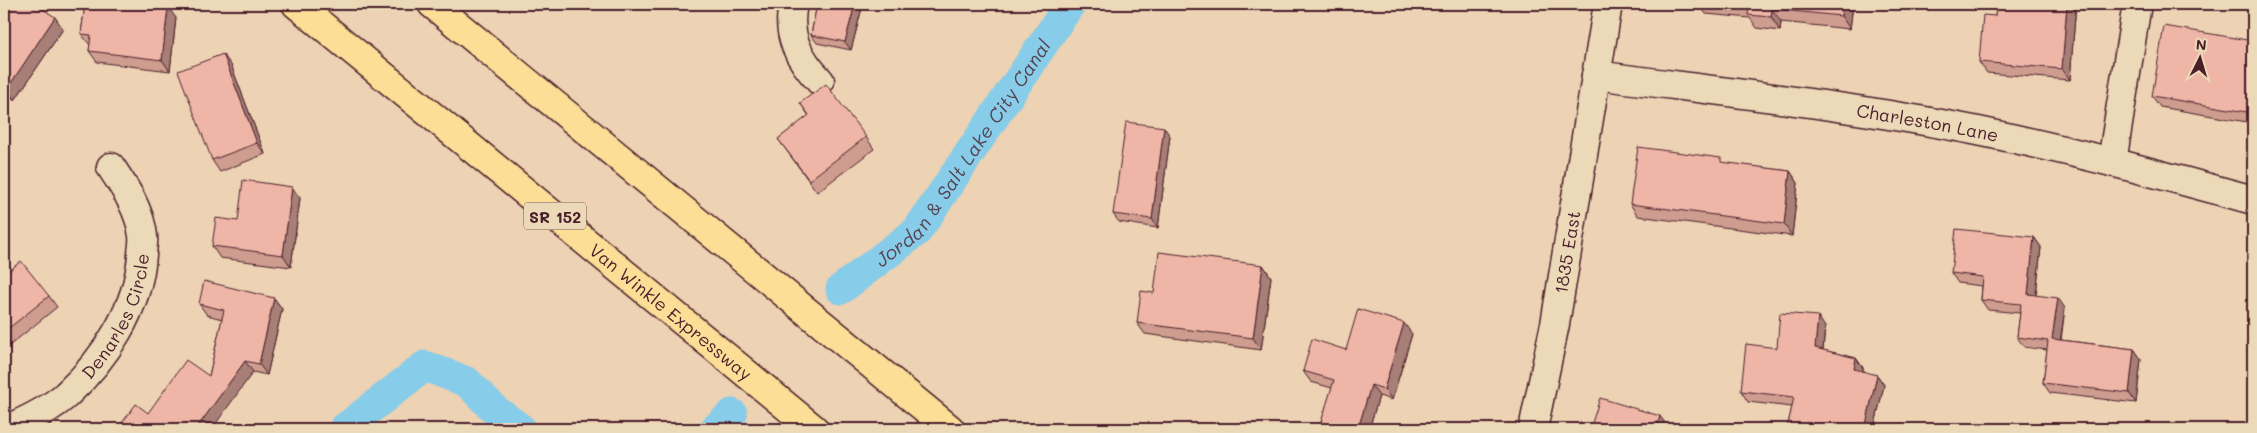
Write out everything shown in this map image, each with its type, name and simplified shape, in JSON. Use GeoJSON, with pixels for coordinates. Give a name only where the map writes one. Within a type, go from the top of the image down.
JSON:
{"type":"FeatureCollection","features":[{"type":"Feature","properties":{"kind":"main road","name":"Van Winkle Expressway"},"geometry":{"type":"LineString","coordinates":[[296,4],[814,429]]}},
{"type":"Feature","properties":{"kind":"main road"},"geometry":{"type":"LineString","coordinates":[[432,4],[950,429]]}},
{"type":"Feature","properties":{"kind":"street"},"geometry":{"type":"LineString","coordinates":[[793,4],[793,38],[802,62],[820,81]]}},
{"type":"Feature","properties":{"kind":"street","name":"1835 East"},"geometry":{"type":"LineString","coordinates":[[1533,429],[1554,324],[1608,4]]}},
{"type":"Feature","properties":{"kind":"street"},"geometry":{"type":"LineString","coordinates":[[2112,162],[2137,4]]}},
{"type":"Feature","properties":{"kind":"street","name":"Charleston Lane"},"geometry":{"type":"LineString","coordinates":[[1596,75],[1840,107],[1976,131],[2112,162],[2253,200]]}},
{"type":"Feature","properties":{"kind":"street","name":"Denarles Circle"},"geometry":{"type":"LineString","coordinates":[[7,429],[38,415],[66,395],[100,357],[124,322],[140,280],[143,236],[132,199],[111,167]]}},
{"type":"Feature","properties":{"kind":"building"},"geometry":{"type":"Polygon","coordinates":[[[4,4],[35,4],[55,17],[7,89],[4,87],[4,4]]]}},
{"type":"Feature","properties":{"kind":"building"},"geometry":{"type":"Polygon","coordinates":[[[85,4],[152,4],[168,7],[162,60],[89,51],[91,35],[81,34],[85,4]]]}},
{"type":"Feature","properties":{"kind":"building"},"geometry":{"type":"Polygon","coordinates":[[[817,4],[855,4],[845,42],[811,35],[817,4]]]}},
{"type":"Feature","properties":{"kind":"building"},"geometry":{"type":"Polygon","coordinates":[[[1727,4],[1842,4],[1841,16],[1772,9],[1771,17],[1748,15],[1749,6],[1727,4]]]}},
{"type":"Feature","properties":{"kind":"building"},"geometry":{"type":"Polygon","coordinates":[[[1996,4],[2067,4],[2062,69],[1979,62],[1983,15],[1995,16],[1996,4]]]}},
{"type":"Feature","properties":{"kind":"building"},"geometry":{"type":"Polygon","coordinates":[[[2164,26],[2253,41],[2253,113],[2152,96],[2164,26]]]}},
{"type":"Feature","properties":{"kind":"building"},"geometry":{"type":"Polygon","coordinates":[[[223,54],[257,143],[212,160],[178,71],[223,54]]]}},
{"type":"Feature","properties":{"kind":"building"},"geometry":{"type":"Polygon","coordinates":[[[826,84],[866,137],[809,180],[778,139],[809,115],[800,103],[826,84]]]}},
{"type":"Feature","properties":{"kind":"building"},"geometry":{"type":"Polygon","coordinates":[[[1126,122],[1164,127],[1152,219],[1113,214],[1126,122]]]}},
{"type":"Feature","properties":{"kind":"building"},"geometry":{"type":"Polygon","coordinates":[[[1638,147],[1721,158],[1721,162],[1790,171],[1784,224],[1630,204],[1638,147]]]}},
{"type":"Feature","properties":{"kind":"building"},"geometry":{"type":"Polygon","coordinates":[[[243,180],[292,187],[283,255],[212,246],[216,218],[238,221],[243,180]]]}},
{"type":"Feature","properties":{"kind":"building"},"geometry":{"type":"Polygon","coordinates":[[[1956,229],[2034,237],[2028,294],[2058,298],[2052,339],[2134,349],[2129,393],[2043,383],[2048,341],[2017,337],[2021,304],[1981,300],[1983,277],[1951,273],[1956,229]]]}},
{"type":"Feature","properties":{"kind":"building"},"geometry":{"type":"Polygon","coordinates":[[[1159,252],[1263,265],[1253,338],[1137,323],[1141,291],[1154,293],[1159,252]]]}},
{"type":"Feature","properties":{"kind":"building"},"geometry":{"type":"Polygon","coordinates":[[[21,261],[49,296],[4,332],[4,275],[21,261]]]}},
{"type":"Feature","properties":{"kind":"building"},"geometry":{"type":"Polygon","coordinates":[[[204,281],[274,298],[259,364],[245,361],[196,429],[117,429],[136,404],[148,413],[186,360],[209,376],[224,310],[199,304],[204,281]]]}},
{"type":"Feature","properties":{"kind":"building"},"geometry":{"type":"Polygon","coordinates":[[[1358,309],[1404,323],[1384,389],[1371,385],[1358,429],[1319,429],[1334,380],[1303,371],[1312,339],[1346,350],[1358,309]]]}},
{"type":"Feature","properties":{"kind":"building"},"geometry":{"type":"Polygon","coordinates":[[[1780,313],[1818,316],[1815,348],[1856,358],[1854,369],[1877,375],[1865,429],[1787,429],[1794,397],[1741,391],[1746,344],[1777,348],[1780,313]]]}},
{"type":"Feature","properties":{"kind":"building"},"geometry":{"type":"Polygon","coordinates":[[[1600,398],[1660,416],[1656,429],[1590,429],[1600,398]]]}},
{"type":"Feature","properties":{"kind":"waterway","name":"Jordan & Salt Lake City Canal"},"geometry":{"type":"LineString","coordinates":[[841,289],[917,231],[1070,4]]}},
{"type":"Feature","properties":{"kind":"waterway","name":"Jordan & Salt Lake City Canal"},"geometry":{"type":"LineString","coordinates":[[344,429],[425,366],[467,382],[495,410],[521,429]]}},
{"type":"Feature","properties":{"kind":"waterway","name":"Jordan & Salt Lake City Canal"},"geometry":{"type":"LineString","coordinates":[[715,429],[732,414]]}}]}
